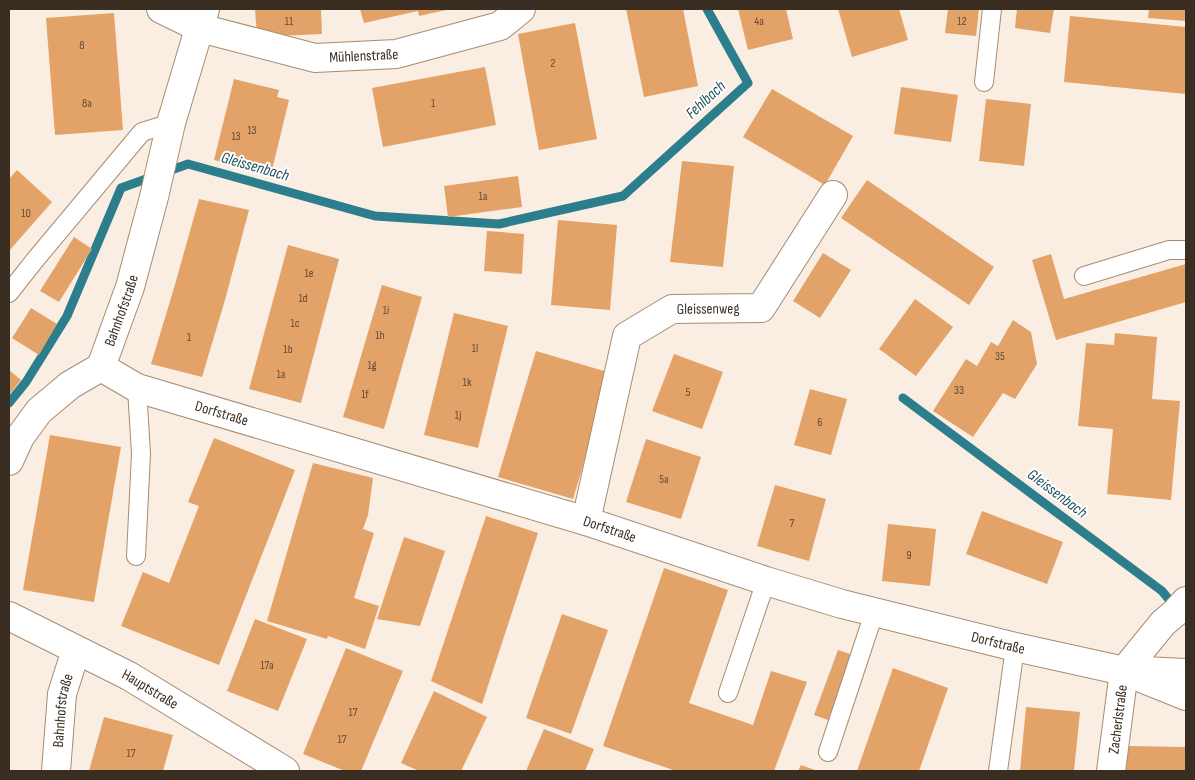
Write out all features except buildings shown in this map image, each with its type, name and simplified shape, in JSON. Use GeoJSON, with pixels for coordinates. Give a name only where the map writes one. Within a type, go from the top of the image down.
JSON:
{"type":"FeatureCollection","features":[{"type":"Feature","properties":{"kind":"street","name":"Mühlenstraße"},"geometry":{"type":"LineString","coordinates":[[161,9],[203,18],[315,58],[396,54],[500,26],[521,9]]}},
{"type":"Feature","properties":{"kind":"street","name":"Bahnhofstraße"},"geometry":{"type":"LineString","coordinates":[[101,367],[130,287],[171,123],[203,18]]}},
{"type":"Feature","properties":{"kind":"street","name":"Gleissenweg"},"geometry":{"type":"LineString","coordinates":[[586,521],[627,336],[672,309],[760,308],[833,195]]}},
{"type":"Feature","properties":{"kind":"street","name":"Dorfstraße"},"geometry":{"type":"LineString","coordinates":[[101,367],[137,388],[586,521],[766,582],[874,613],[1124,671],[1186,696]]}},
{"type":"Feature","properties":{"kind":"street"},"geometry":{"type":"LineString","coordinates":[[9,460],[20,438],[39,411],[70,385],[101,367]]}},
{"type":"Feature","properties":{"kind":"street","name":"Zacherlstraße"},"geometry":{"type":"LineString","coordinates":[[1111,771],[1124,671],[1163,623],[1181,606]]}},
{"type":"Feature","properties":{"kind":"street","name":"Hauptstraße"},"geometry":{"type":"LineString","coordinates":[[9,616],[129,676],[285,771]]}},
{"type":"Feature","properties":{"kind":"street","name":"Bahnhofstraße"},"geometry":{"type":"LineString","coordinates":[[56,771],[62,694],[76,650]]}},
{"type":"Feature","properties":{"kind":"street","name":"Dorfstraße"},"geometry":{"type":"LineString","coordinates":[[1124,671],[1186,673]]}},
{"type":"Feature","properties":{"kind":"lane"},"geometry":{"type":"LineString","coordinates":[[984,82],[992,9]]}},
{"type":"Feature","properties":{"kind":"lane"},"geometry":{"type":"LineString","coordinates":[[9,293],[142,132],[171,123]]}},
{"type":"Feature","properties":{"kind":"lane"},"geometry":{"type":"LineString","coordinates":[[1084,276],[1170,250],[1186,250]]}},
{"type":"Feature","properties":{"kind":"lane"},"geometry":{"type":"LineString","coordinates":[[136,556],[141,454],[137,388]]}},
{"type":"Feature","properties":{"kind":"lane"},"geometry":{"type":"LineString","coordinates":[[728,693],[766,582]]}},
{"type":"Feature","properties":{"kind":"lane"},"geometry":{"type":"LineString","coordinates":[[828,752],[874,613]]}},
{"type":"Feature","properties":{"kind":"lane"},"geometry":{"type":"LineString","coordinates":[[998,771],[1015,647]]}},
{"type":"Feature","properties":{"kind":"waterway","name":"Gleissenbach"},"geometry":{"type":"LineString","coordinates":[[9,403],[26,382],[67,316],[121,188],[188,164],[375,216],[499,224],[623,196],[748,83],[707,9]]}},
{"type":"Feature","properties":{"kind":"waterway","name":"Gleissenbach"},"geometry":{"type":"LineString","coordinates":[[903,398],[1162,591],[1175,607]]}},
{"type":"Feature","properties":{"kind":"water label","name":"Fehlbach"},"geometry":{"type":"Point","coordinates":[706,100]}}]}
